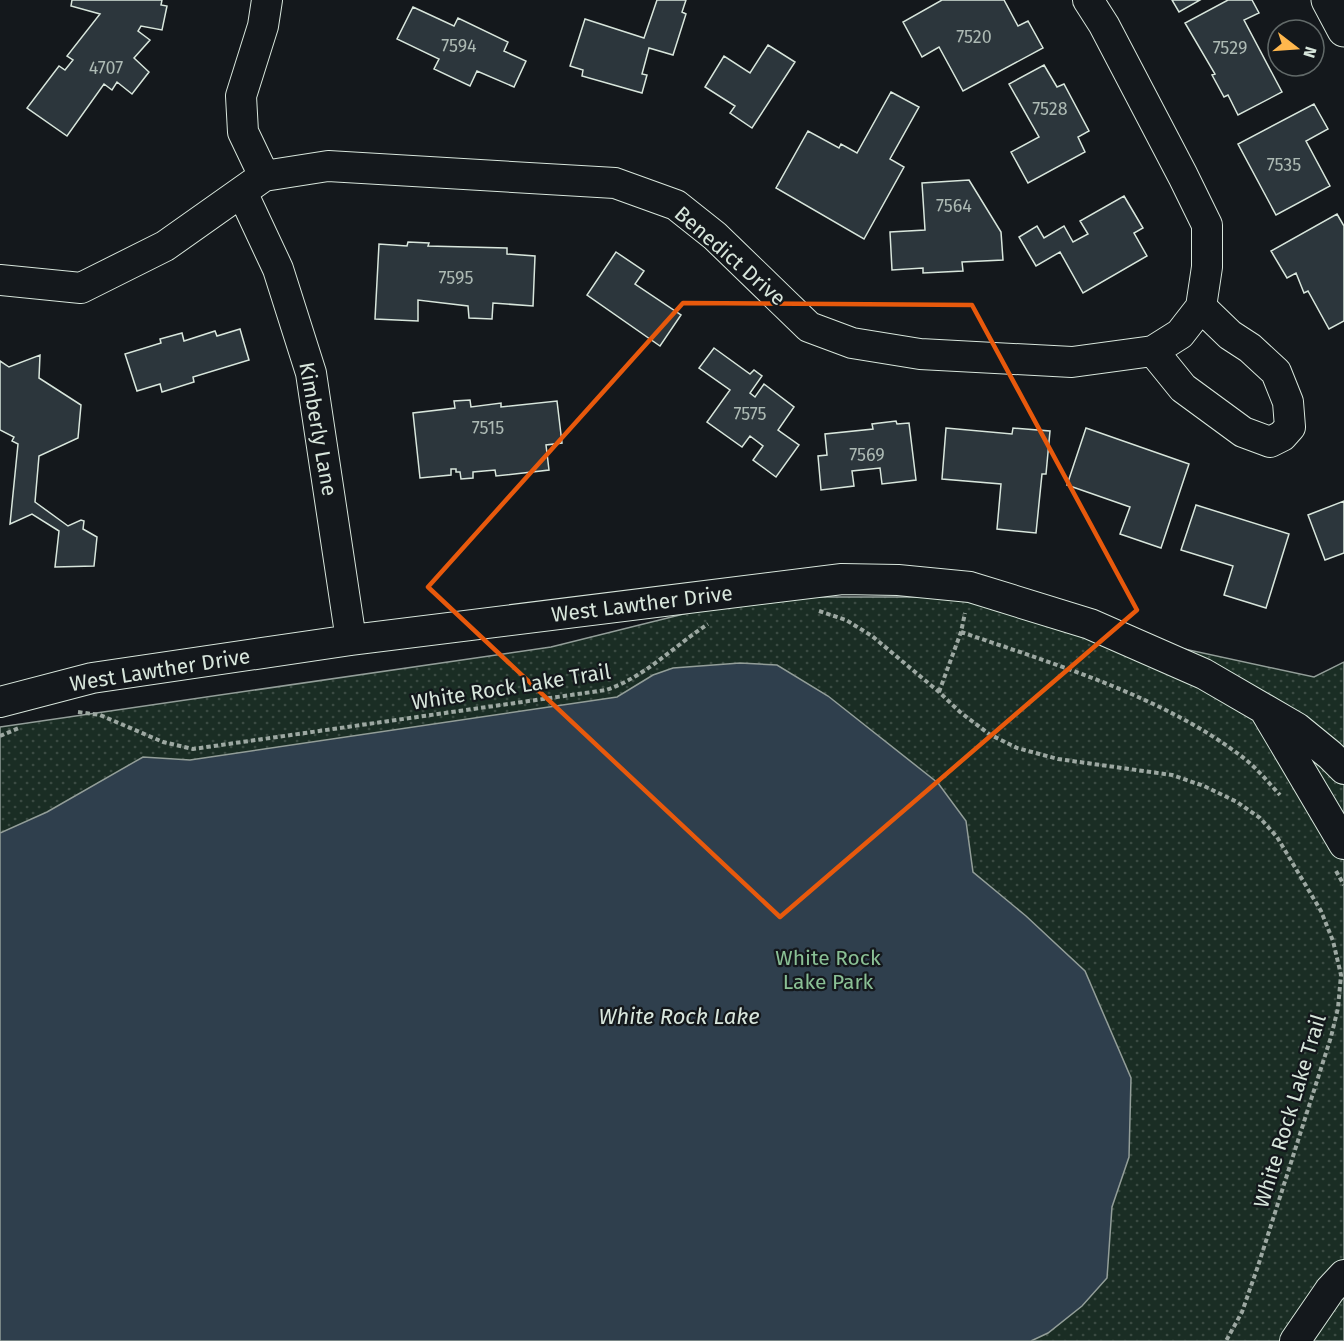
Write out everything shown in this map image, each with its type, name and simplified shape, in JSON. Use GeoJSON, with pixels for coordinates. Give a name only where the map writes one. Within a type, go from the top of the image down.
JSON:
{"type":"FeatureCollection","features":[{"type":"Feature","properties":{"kind":"main road"},"geometry":{"type":"LineString","coordinates":[[1328,0],[1344,30]]}},
{"type":"Feature","properties":{"kind":"street","name":"Kimberly Lane"},"geometry":{"type":"LineString","coordinates":[[267,0],[263,26],[241,96],[243,132],[253,184],[311,373],[351,640]]}},
{"type":"Feature","properties":{"kind":"street","name":"Benedict Drive"},"geometry":{"type":"LineString","coordinates":[[253,184],[328,166],[615,183],[676,205],[715,236],[809,327],[852,343],[920,354],[1072,362],[1153,351],[1180,334],[1201,307],[1207,267],[1207,225],[1104,26],[1088,0]]}},
{"type":"Feature","properties":{"kind":"street"},"geometry":{"type":"LineString","coordinates":[[0,280],[81,288],[165,246],[253,184]]}},
{"type":"Feature","properties":{"kind":"street"},"geometry":{"type":"LineString","coordinates":[[1153,351],[1183,388],[1243,432],[1270,442],[1282,436],[1290,427],[1288,402],[1276,372],[1250,348],[1230,335],[1201,307]]}},
{"type":"Feature","properties":{"kind":"street","name":"West Lawther Drive"},"geometry":{"type":"LineString","coordinates":[[0,702],[92,678],[351,640],[842,579],[898,580],[970,587],[1090,624],[1204,674],[1297,728],[1344,769]]}},
{"type":"Feature","properties":{"kind":"street","name":"West Lawther Drive"},"geometry":{"type":"LineString","coordinates":[[1264,709],[1338,854]]}},
{"type":"Feature","properties":{"kind":"street"},"geometry":{"type":"LineString","coordinates":[[1295,1341],[1330,1290],[1344,1275]]}},
{"type":"Feature","properties":{"kind":"path","name":"White Rock Lake Trail"},"geometry":{"type":"LineString","coordinates":[[815,610],[846,620],[872,636],[960,712],[989,734],[1017,748],[1058,759],[1172,775],[1237,802],[1260,818],[1277,837],[1321,911],[1333,941],[1341,975],[1338,1008],[1331,1037],[1258,1266],[1242,1312],[1226,1341]]}},
{"type":"Feature","properties":{"kind":"path","name":"White Rock Lake Trail"},"geometry":{"type":"LineString","coordinates":[[69,713],[100,715],[163,742],[192,749],[606,690],[625,684],[688,637],[708,624],[718,621]]}},
{"type":"Feature","properties":{"kind":"path"},"geometry":{"type":"LineString","coordinates":[[939,692],[961,632],[1065,668],[1159,706],[1206,731],[1243,757],[1281,796]]}},
{"type":"Feature","properties":{"kind":"path"},"geometry":{"type":"LineString","coordinates":[[0,736],[25,726]]}},
{"type":"Feature","properties":{"kind":"path"},"geometry":{"type":"LineString","coordinates":[[1338,854],[1344,885]]}},
{"type":"Feature","properties":{"kind":"highlighted area"},"geometry":{"type":"Polygon","coordinates":[[[683,303],[972,305],[1137,610],[780,917],[428,587],[683,303]]]}},
{"type":"Feature","properties":{"kind":"green space","name":"White Rock Lake"},"geometry":{"type":"Polygon","coordinates":[[[752,597],[945,597],[1314,677],[1344,662],[1344,1341],[0,1341],[0,727],[551,647],[752,597]]]}},
{"type":"Feature","properties":{"kind":"water","name":"White Rock Lake"},"geometry":{"type":"Polygon","coordinates":[[[740,663],[777,665],[828,696],[938,783],[966,821],[973,872],[1026,916],[1085,971],[1131,1078],[1129,1157],[1112,1207],[1107,1278],[1082,1306],[1048,1333],[1031,1341],[0,1341],[0,833],[47,812],[143,757],[190,760],[617,697],[653,675],[673,668],[740,663]]]}},
{"type":"Feature","properties":{"kind":"building"},"geometry":{"type":"Polygon","coordinates":[[[72,0],[162,0],[161,5],[167,6],[162,30],[141,26],[138,31],[150,40],[134,58],[149,72],[132,94],[117,82],[112,90],[104,84],[67,136],[27,108],[59,66],[65,70],[73,60],[67,56],[100,14],[71,6],[72,0]]]}},
{"type":"Feature","properties":{"kind":"building"},"geometry":{"type":"Polygon","coordinates":[[[657,0],[686,0],[682,12],[686,14],[673,55],[649,48],[642,74],[647,75],[642,93],[582,76],[583,70],[570,66],[585,19],[644,38],[657,0]]]}},
{"type":"Feature","properties":{"kind":"building"},"geometry":{"type":"Polygon","coordinates":[[[942,0],[1004,0],[1018,26],[1028,21],[1043,48],[963,91],[939,47],[922,57],[903,22],[942,0]]]}},
{"type":"Feature","properties":{"kind":"building"},"geometry":{"type":"Polygon","coordinates":[[[1172,0],[1200,0],[1179,12],[1172,0]]]}},
{"type":"Feature","properties":{"kind":"building"},"geometry":{"type":"Polygon","coordinates":[[[1228,0],[1252,0],[1259,13],[1244,20],[1266,62],[1266,78],[1275,78],[1282,92],[1238,115],[1228,95],[1224,97],[1212,75],[1215,74],[1185,23],[1228,0]]]}},
{"type":"Feature","properties":{"kind":"building"},"geometry":{"type":"Polygon","coordinates":[[[413,7],[454,26],[458,18],[508,42],[504,51],[526,61],[514,87],[477,71],[470,86],[434,69],[439,59],[397,39],[413,7]]]}},
{"type":"Feature","properties":{"kind":"building"},"geometry":{"type":"Polygon","coordinates":[[[768,45],[795,62],[752,128],[730,113],[735,106],[705,87],[724,56],[750,73],[768,45]]]}},
{"type":"Feature","properties":{"kind":"building"},"geometry":{"type":"Polygon","coordinates":[[[1044,65],[1057,87],[1064,84],[1089,131],[1078,137],[1085,152],[1028,183],[1011,152],[1039,137],[1009,84],[1044,65]]]}},
{"type":"Feature","properties":{"kind":"building"},"geometry":{"type":"Polygon","coordinates":[[[891,92],[919,107],[890,159],[904,167],[864,239],[776,188],[808,131],[839,148],[841,144],[857,153],[891,92]]]}},
{"type":"Feature","properties":{"kind":"building"},"geometry":{"type":"Polygon","coordinates":[[[1314,104],[1328,129],[1306,141],[1330,186],[1276,215],[1238,144],[1314,104]]]}},
{"type":"Feature","properties":{"kind":"building"},"geometry":{"type":"Polygon","coordinates":[[[969,180],[1001,232],[1003,260],[962,262],[963,271],[923,273],[923,268],[892,270],[890,232],[925,230],[922,183],[969,180]]]}},
{"type":"Feature","properties":{"kind":"building"},"geometry":{"type":"Polygon","coordinates":[[[1124,196],[1143,228],[1134,233],[1147,256],[1083,293],[1060,252],[1036,266],[1019,237],[1037,226],[1044,238],[1064,226],[1073,242],[1088,234],[1080,221],[1124,196]]]}},
{"type":"Feature","properties":{"kind":"building"},"geometry":{"type":"Polygon","coordinates":[[[1337,214],[1344,226],[1344,321],[1329,329],[1308,291],[1304,293],[1296,273],[1287,278],[1271,251],[1337,214]]]}},
{"type":"Feature","properties":{"kind":"building"},"geometry":{"type":"Polygon","coordinates":[[[408,242],[429,243],[428,246],[507,248],[507,254],[535,256],[533,306],[493,303],[492,319],[469,318],[468,306],[418,300],[418,321],[375,319],[379,244],[407,246],[408,242]]]}},
{"type":"Feature","properties":{"kind":"building"},"geometry":{"type":"Polygon","coordinates":[[[616,252],[644,271],[635,284],[681,315],[660,346],[587,295],[616,252]]]}},
{"type":"Feature","properties":{"kind":"building"},"geometry":{"type":"Polygon","coordinates":[[[240,329],[249,360],[193,377],[194,382],[162,392],[160,384],[137,391],[125,354],[161,343],[160,339],[182,333],[184,341],[215,331],[217,336],[240,329]]]}},
{"type":"Feature","properties":{"kind":"building"},"geometry":{"type":"Polygon","coordinates":[[[714,348],[750,374],[754,370],[762,376],[750,393],[755,397],[764,384],[794,407],[778,430],[799,445],[776,477],[753,460],[763,446],[750,436],[742,447],[707,422],[730,390],[699,368],[714,348]]]}},
{"type":"Feature","properties":{"kind":"building"},"geometry":{"type":"Polygon","coordinates":[[[40,355],[39,378],[81,405],[78,438],[39,456],[35,502],[68,526],[81,520],[84,521],[83,529],[97,537],[94,566],[55,567],[59,531],[32,514],[10,524],[18,444],[12,441],[14,437],[0,430],[0,361],[9,367],[40,355]]]}},
{"type":"Feature","properties":{"kind":"building"},"geometry":{"type":"Polygon","coordinates":[[[470,400],[471,407],[501,403],[501,407],[557,401],[562,443],[546,445],[549,470],[496,476],[495,470],[473,472],[473,478],[461,479],[460,472],[451,469],[451,475],[420,478],[413,413],[455,408],[454,401],[470,400]]]}},
{"type":"Feature","properties":{"kind":"building"},"geometry":{"type":"Polygon","coordinates":[[[896,421],[897,424],[909,423],[916,480],[882,484],[880,468],[852,471],[854,486],[821,490],[818,456],[827,455],[825,434],[873,429],[872,424],[896,421]]]}},
{"type":"Feature","properties":{"kind":"building"},"geometry":{"type":"Polygon","coordinates":[[[946,428],[1012,434],[1013,428],[1050,431],[1046,474],[1042,474],[1036,533],[997,529],[1001,484],[942,479],[946,428]]]}},
{"type":"Feature","properties":{"kind":"building"},"geometry":{"type":"Polygon","coordinates":[[[1086,428],[1189,464],[1161,548],[1120,534],[1130,507],[1067,485],[1086,428]]]}},
{"type":"Feature","properties":{"kind":"building"},"geometry":{"type":"Polygon","coordinates":[[[1344,501],[1344,553],[1325,560],[1308,515],[1344,501]]]}},
{"type":"Feature","properties":{"kind":"building"},"geometry":{"type":"Polygon","coordinates":[[[1196,505],[1289,534],[1266,608],[1224,595],[1233,566],[1181,550],[1196,505]]]}},
{"type":"Feature","properties":{"kind":"park label","name":"White Rock Lake Park"},"geometry":{"type":"Point","coordinates":[828,970]}}]}
